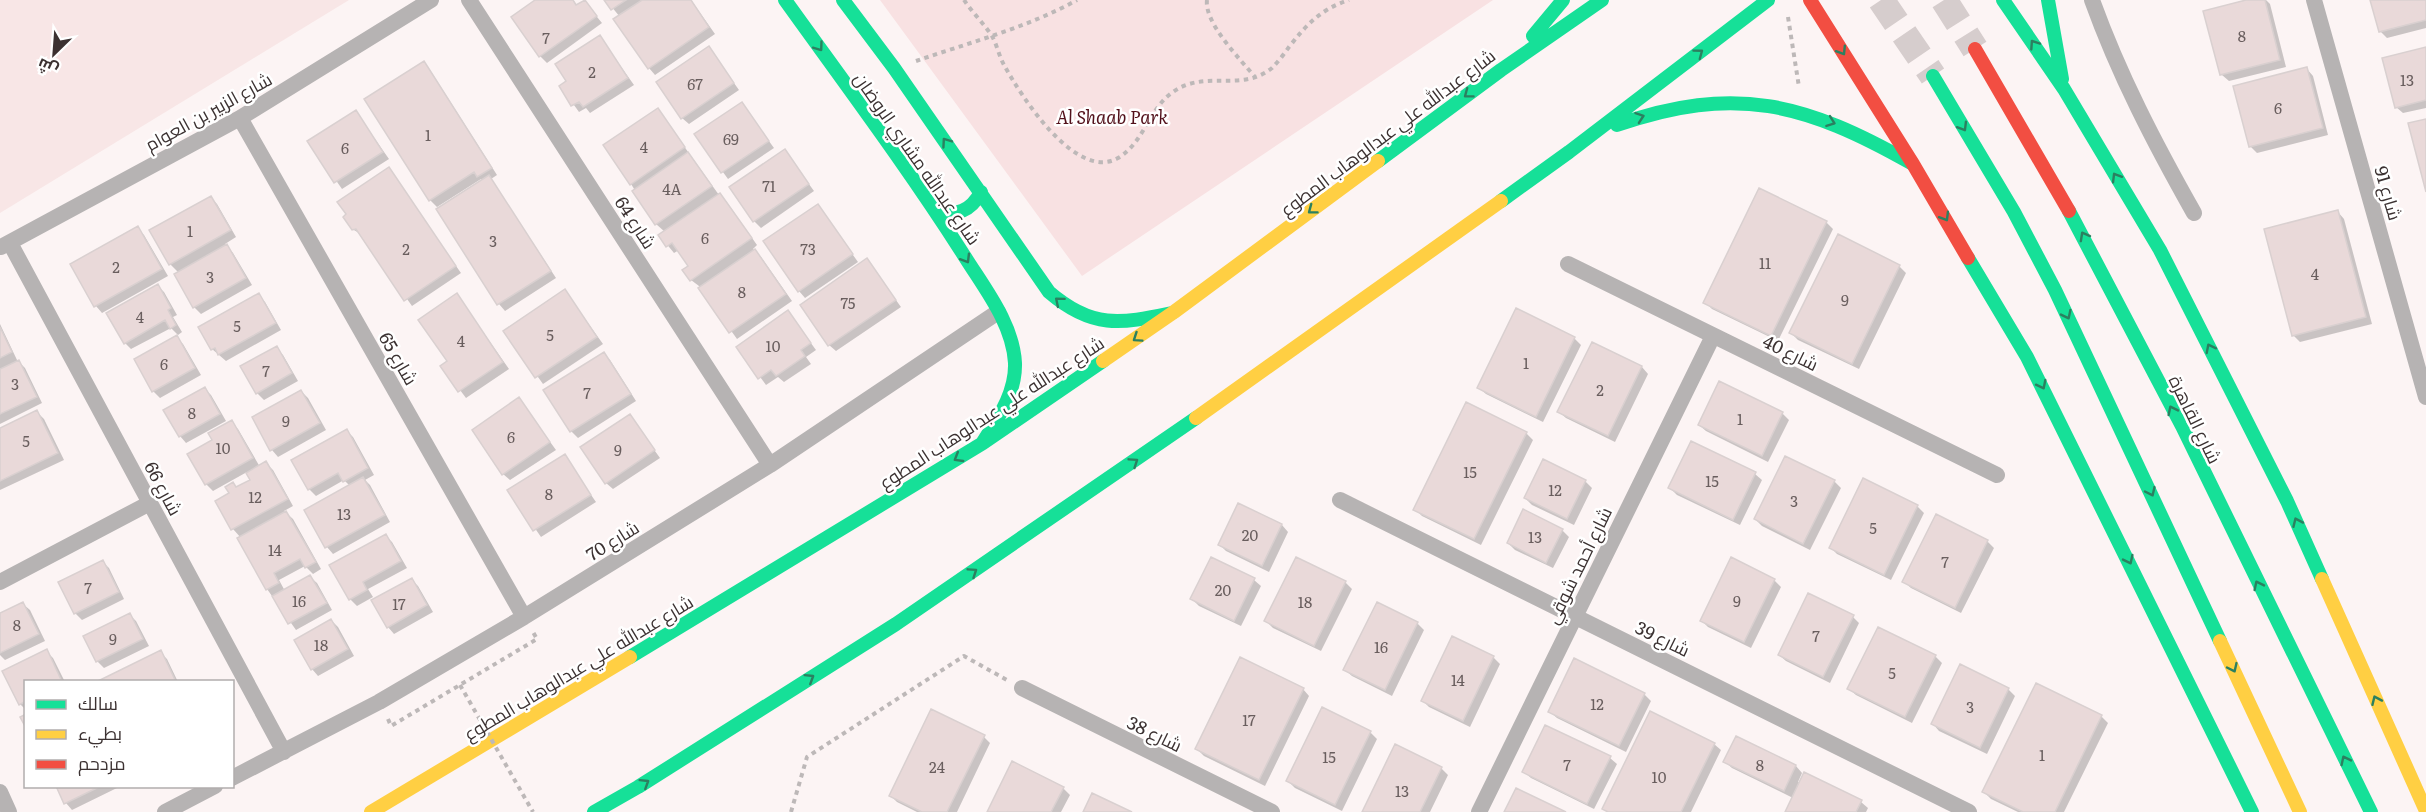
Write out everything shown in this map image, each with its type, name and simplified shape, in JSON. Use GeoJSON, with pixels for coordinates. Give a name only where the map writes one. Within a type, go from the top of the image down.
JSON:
{"type":"FeatureCollection","features":[{"type":"Feature","properties":{"kind":"main road","name":"شارع عبدالله مشاري الروضان"},"geometry":{"type":"LineString","coordinates":[[785,0],[936,210],[998,312],[1012,345],[1014,380],[1010,397],[983,442]]}},
{"type":"Feature","properties":{"kind":"main road","name":"شارع عبدالله مشاري الروضان"},"geometry":{"type":"LineString","coordinates":[[843,0],[894,68],[1050,292],[1074,311],[1088,318],[1118,322],[1174,312]]}},
{"type":"Feature","properties":{"kind":"main road"},"geometry":{"type":"LineString","coordinates":[[1501,70],[1541,28],[1563,0]]}},
{"type":"Feature","properties":{"kind":"main road","name":"شارع عبدالله علي عبدالوهاب المطوع"},"geometry":{"type":"LineString","coordinates":[[371,812],[592,681],[983,442],[1174,312],[1501,70],[1602,0]]}},
{"type":"Feature","properties":{"kind":"main road"},"geometry":{"type":"LineString","coordinates":[[594,812],[657,775],[935,597],[1143,456],[1569,152],[1768,0]]}},
{"type":"Feature","properties":{"kind":"main road"},"geometry":{"type":"LineString","coordinates":[[1810,0],[1913,164],[2027,357],[2252,812]]}},
{"type":"Feature","properties":{"kind":"main road"},"geometry":{"type":"LineString","coordinates":[[2003,0],[2064,89],[2160,250],[2287,501],[2426,811]]}},
{"type":"Feature","properties":{"kind":"main road"},"geometry":{"type":"LineString","coordinates":[[2048,0],[2064,89]]}},
{"type":"Feature","properties":{"kind":"main road","name":"شارع القاهرة"},"geometry":{"type":"LineString","coordinates":[[1976,49],[2021,123],[2105,275],[2371,812]]}},
{"type":"Feature","properties":{"kind":"main road"},"geometry":{"type":"LineString","coordinates":[[1933,76],[2014,213],[2059,299],[2300,812]]}},
{"type":"Feature","properties":{"kind":"main road"},"geometry":{"type":"LineString","coordinates":[[1569,152],[1604,131],[1642,115],[1682,106],[1722,101],[1763,104],[1803,112],[1842,126],[1913,164]]}},
{"type":"Feature","properties":{"kind":"main road"},"geometry":{"type":"LineString","coordinates":[[936,210],[954,214],[963,212],[971,208],[981,192]]}},
{"type":"Feature","properties":{"kind":"street","name":"شارع الزبير بن العوام"},"geometry":{"type":"LineString","coordinates":[[5,245],[240,118],[431,0]]}},
{"type":"Feature","properties":{"kind":"street","name":"شارع 64"},"geometry":{"type":"LineString","coordinates":[[469,0],[770,465]]}},
{"type":"Feature","properties":{"kind":"street"},"geometry":{"type":"LineString","coordinates":[[2092,0],[2110,51],[2135,106],[2194,213]]}},
{"type":"Feature","properties":{"kind":"street","name":"شارع 91"},"geometry":{"type":"LineString","coordinates":[[2314,0],[2426,397]]}},
{"type":"Feature","properties":{"kind":"street","name":"شارع 65"},"geometry":{"type":"LineString","coordinates":[[240,118],[524,617]]}},
{"type":"Feature","properties":{"kind":"street","name":"شارع 66"},"geometry":{"type":"LineString","coordinates":[[5,245],[150,503],[284,752]]}},
{"type":"Feature","properties":{"kind":"street","name":"شارع 40"},"geometry":{"type":"LineString","coordinates":[[1568,264],[1997,475]]}},
{"type":"Feature","properties":{"kind":"street","name":"شارع 70"},"geometry":{"type":"LineString","coordinates":[[234,777],[379,702],[524,617],[770,465],[998,312]]}},
{"type":"Feature","properties":{"kind":"street","name":"شارع أحمد شوقي"},"geometry":{"type":"LineString","coordinates":[[1479,812],[1713,336]]}},
{"type":"Feature","properties":{"kind":"street","name":"شارع 39"},"geometry":{"type":"LineString","coordinates":[[1340,500],[1969,812]]}},
{"type":"Feature","properties":{"kind":"street"},"geometry":{"type":"LineString","coordinates":[[0,582],[150,503]]}},
{"type":"Feature","properties":{"kind":"street","name":"شارع 38"},"geometry":{"type":"LineString","coordinates":[[1022,688],[1272,812]]}},
{"type":"Feature","properties":{"kind":"street"},"geometry":{"type":"LineString","coordinates":[[165,812],[211,788]]}},
{"type":"Feature","properties":{"kind":"street"},"geometry":{"type":"LineString","coordinates":[[0,792],[9,812]]}},
{"type":"Feature","properties":{"kind":"path"},"geometry":{"type":"LineString","coordinates":[[964,0],[992,35],[1003,64],[1030,107],[1058,139],[1083,158],[1100,164],[1118,158],[1134,144],[1163,100],[1173,91],[1188,84],[1207,80],[1244,82],[1255,77],[1273,67],[1306,25],[1326,9],[1348,0]]}},
{"type":"Feature","properties":{"kind":"path"},"geometry":{"type":"LineString","coordinates":[[894,68],[992,35],[1065,7],[1077,0]]}},
{"type":"Feature","properties":{"kind":"path"},"geometry":{"type":"LineString","coordinates":[[1207,0],[1206,6],[1211,20],[1255,77]]}},
{"type":"Feature","properties":{"kind":"path"},"geometry":{"type":"LineString","coordinates":[[1788,17],[1803,112]]}},
{"type":"Feature","properties":{"kind":"path"},"geometry":{"type":"LineString","coordinates":[[791,812],[807,757],[964,656],[1022,688]]}},
{"type":"Feature","properties":{"kind":"path"},"geometry":{"type":"LineString","coordinates":[[391,726],[503,660]]}},
{"type":"Feature","properties":{"kind":"path"},"geometry":{"type":"LineString","coordinates":[[460,685],[533,812]]}},
{"type":"Feature","properties":{"kind":"shaded area"},"geometry":{"type":"Polygon","coordinates":[[[0,0],[349,0],[0,213],[0,0]]]}},
{"type":"Feature","properties":{"kind":"green space","name":"Al Shaab Park"},"geometry":{"type":"Polygon","coordinates":[[[880,0],[1493,0],[1082,276],[880,0]]]}},
{"type":"Feature","properties":{"kind":"building"},"geometry":{"type":"Polygon","coordinates":[[[535,0],[573,0],[576,5],[585,0],[597,16],[539,57],[511,17],[535,0]]]}},
{"type":"Feature","properties":{"kind":"building"},"geometry":{"type":"Polygon","coordinates":[[[604,0],[626,0],[611,10],[604,0]]]}},
{"type":"Feature","properties":{"kind":"building"},"geometry":{"type":"Polygon","coordinates":[[[642,0],[691,0],[709,27],[648,69],[613,19],[642,0]]]}},
{"type":"Feature","properties":{"kind":"building"},"geometry":{"type":"Polygon","coordinates":[[[2246,0],[2265,0],[2280,60],[2220,75],[2203,11],[2246,0]]]}},
{"type":"Feature","properties":{"kind":"building"},"geometry":{"type":"Polygon","coordinates":[[[2370,0],[2426,0],[2426,20],[2379,32],[2370,0]]]}},
{"type":"Feature","properties":{"kind":"building"},"geometry":{"type":"Polygon","coordinates":[[[600,35],[628,78],[583,107],[579,102],[571,106],[559,86],[566,81],[555,64],[600,35]]]}},
{"type":"Feature","properties":{"kind":"building"},"geometry":{"type":"Polygon","coordinates":[[[709,46],[734,83],[681,119],[656,82],[709,46]]]}},
{"type":"Feature","properties":{"kind":"building"},"geometry":{"type":"Polygon","coordinates":[[[2426,47],[2426,100],[2395,108],[2382,58],[2426,47]]]}},
{"type":"Feature","properties":{"kind":"building"},"geometry":{"type":"Polygon","coordinates":[[[424,61],[492,168],[477,177],[474,172],[429,201],[364,99],[424,61]]]}},
{"type":"Feature","properties":{"kind":"building"},"geometry":{"type":"Polygon","coordinates":[[[2307,67],[2323,128],[2249,147],[2233,86],[2307,67]]]}},
{"type":"Feature","properties":{"kind":"building"},"geometry":{"type":"Polygon","coordinates":[[[742,102],[769,141],[721,173],[694,134],[742,102]]]}},
{"type":"Feature","properties":{"kind":"building"},"geometry":{"type":"Polygon","coordinates":[[[658,108],[685,147],[630,185],[603,145],[658,108]]]}},
{"type":"Feature","properties":{"kind":"building"},"geometry":{"type":"Polygon","coordinates":[[[356,110],[383,152],[334,183],[307,141],[356,110]]]}},
{"type":"Feature","properties":{"kind":"building"},"geometry":{"type":"Polygon","coordinates":[[[2426,119],[2426,192],[2408,123],[2426,119]]]}},
{"type":"Feature","properties":{"kind":"building"},"geometry":{"type":"Polygon","coordinates":[[[785,149],[809,184],[753,222],[729,187],[785,149]]]}},
{"type":"Feature","properties":{"kind":"building"},"geometry":{"type":"Polygon","coordinates":[[[688,152],[712,186],[655,225],[632,191],[688,152]]]}},
{"type":"Feature","properties":{"kind":"building"},"geometry":{"type":"Polygon","coordinates":[[[389,167],[456,266],[404,301],[356,229],[352,230],[343,217],[346,214],[337,202],[389,167]]]}},
{"type":"Feature","properties":{"kind":"building"},"geometry":{"type":"Polygon","coordinates":[[[489,175],[551,271],[497,305],[436,209],[489,175]]]}},
{"type":"Feature","properties":{"kind":"building"},"geometry":{"type":"Polygon","coordinates":[[[1759,188],[1827,221],[1771,336],[1703,303],[1759,188]]]}},
{"type":"Feature","properties":{"kind":"building"},"geometry":{"type":"Polygon","coordinates":[[[720,193],[752,238],[690,281],[682,270],[688,266],[672,243],[666,247],[658,235],[720,193]]]}},
{"type":"Feature","properties":{"kind":"building"},"geometry":{"type":"Polygon","coordinates":[[[211,196],[231,230],[169,265],[149,230],[211,196]]]}},
{"type":"Feature","properties":{"kind":"building"},"geometry":{"type":"Polygon","coordinates":[[[818,204],[853,254],[798,292],[763,241],[818,204]]]}},
{"type":"Feature","properties":{"kind":"building"},"geometry":{"type":"Polygon","coordinates":[[[2338,210],[2366,317],[2292,336],[2264,229],[2338,210]]]}},
{"type":"Feature","properties":{"kind":"building"},"geometry":{"type":"Polygon","coordinates":[[[138,226],[162,269],[94,307],[70,264],[138,226]]]}},
{"type":"Feature","properties":{"kind":"building"},"geometry":{"type":"Polygon","coordinates":[[[1838,234],[1900,265],[1852,364],[1789,333],[1838,234]]]}},
{"type":"Feature","properties":{"kind":"building"},"geometry":{"type":"Polygon","coordinates":[[[227,244],[246,278],[193,308],[174,274],[227,244]]]}},
{"type":"Feature","properties":{"kind":"building"},"geometry":{"type":"Polygon","coordinates":[[[755,249],[786,294],[729,333],[698,288],[755,249]]]}},
{"type":"Feature","properties":{"kind":"building"},"geometry":{"type":"Polygon","coordinates":[[[867,258],[896,300],[828,346],[800,305],[867,258]]]}},
{"type":"Feature","properties":{"kind":"building"},"geometry":{"type":"Polygon","coordinates":[[[158,284],[171,308],[168,310],[176,325],[170,329],[165,320],[124,344],[106,313],[158,284]]]}},
{"type":"Feature","properties":{"kind":"building"},"geometry":{"type":"Polygon","coordinates":[[[565,289],[597,337],[535,378],[503,331],[565,289]]]}},
{"type":"Feature","properties":{"kind":"building"},"geometry":{"type":"Polygon","coordinates":[[[259,293],[276,323],[218,355],[215,348],[211,350],[198,327],[259,293]]]}},
{"type":"Feature","properties":{"kind":"building"},"geometry":{"type":"Polygon","coordinates":[[[457,293],[503,362],[458,392],[440,366],[447,361],[418,320],[457,293]]]}},
{"type":"Feature","properties":{"kind":"building"},"geometry":{"type":"Polygon","coordinates":[[[1516,308],[1575,337],[1536,417],[1477,388],[1516,308]]]}},
{"type":"Feature","properties":{"kind":"building"},"geometry":{"type":"Polygon","coordinates":[[[788,310],[811,343],[801,350],[805,356],[776,376],[771,370],[758,379],[736,347],[788,310]]]}},
{"type":"Feature","properties":{"kind":"building"},"geometry":{"type":"Polygon","coordinates":[[[0,327],[12,352],[0,358],[0,327]]]}},
{"type":"Feature","properties":{"kind":"building"},"geometry":{"type":"Polygon","coordinates":[[[177,335],[195,368],[152,392],[134,359],[177,335]]]}},
{"type":"Feature","properties":{"kind":"building"},"geometry":{"type":"Polygon","coordinates":[[[1592,342],[1642,366],[1608,436],[1557,412],[1592,342]]]}},
{"type":"Feature","properties":{"kind":"building"},"geometry":{"type":"Polygon","coordinates":[[[277,346],[292,373],[256,394],[240,366],[277,346]]]}},
{"type":"Feature","properties":{"kind":"building"},"geometry":{"type":"Polygon","coordinates":[[[604,352],[631,394],[570,432],[543,390],[604,352]]]}},
{"type":"Feature","properties":{"kind":"building"},"geometry":{"type":"Polygon","coordinates":[[[19,360],[37,397],[0,414],[0,369],[19,360]]]}},
{"type":"Feature","properties":{"kind":"building"},"geometry":{"type":"Polygon","coordinates":[[[1719,381],[1783,412],[1762,456],[1698,425],[1719,381]]]}},
{"type":"Feature","properties":{"kind":"building"},"geometry":{"type":"Polygon","coordinates":[[[205,387],[220,414],[179,437],[163,410],[205,387]]]}},
{"type":"Feature","properties":{"kind":"building"},"geometry":{"type":"Polygon","coordinates":[[[301,390],[320,423],[270,451],[252,417],[301,390]]]}},
{"type":"Feature","properties":{"kind":"building"},"geometry":{"type":"Polygon","coordinates":[[[519,397],[550,442],[502,475],[472,430],[519,397]]]}},
{"type":"Feature","properties":{"kind":"building"},"geometry":{"type":"Polygon","coordinates":[[[1466,402],[1527,432],[1474,539],[1413,510],[1466,402]]]}},
{"type":"Feature","properties":{"kind":"building"},"geometry":{"type":"Polygon","coordinates":[[[37,410],[58,453],[0,481],[0,428],[37,410]]]}},
{"type":"Feature","properties":{"kind":"building"},"geometry":{"type":"Polygon","coordinates":[[[630,414],[655,450],[605,484],[580,447],[630,414]]]}},
{"type":"Feature","properties":{"kind":"building"},"geometry":{"type":"Polygon","coordinates":[[[232,420],[253,458],[205,485],[187,454],[212,440],[208,433],[232,420]]]}},
{"type":"Feature","properties":{"kind":"building"},"geometry":{"type":"Polygon","coordinates":[[[347,429],[368,468],[343,482],[338,473],[308,490],[291,460],[347,429]]]}},
{"type":"Feature","properties":{"kind":"building"},"geometry":{"type":"Polygon","coordinates":[[[1691,441],[1756,472],[1733,520],[1668,488],[1691,441]]]}},
{"type":"Feature","properties":{"kind":"building"},"geometry":{"type":"Polygon","coordinates":[[[565,454],[591,495],[533,531],[507,490],[565,454]]]}},
{"type":"Feature","properties":{"kind":"building"},"geometry":{"type":"Polygon","coordinates":[[[1785,456],[1835,480],[1803,544],[1754,519],[1785,456]]]}},
{"type":"Feature","properties":{"kind":"building"},"geometry":{"type":"Polygon","coordinates":[[[1543,459],[1586,480],[1567,519],[1524,498],[1543,459]]]}},
{"type":"Feature","properties":{"kind":"building"},"geometry":{"type":"Polygon","coordinates":[[[266,461],[288,499],[231,530],[215,501],[229,493],[225,487],[233,482],[236,487],[250,480],[246,473],[266,461]]]}},
{"type":"Feature","properties":{"kind":"building"},"geometry":{"type":"Polygon","coordinates":[[[363,477],[385,515],[325,548],[304,510],[363,477]]]}},
{"type":"Feature","properties":{"kind":"building"},"geometry":{"type":"Polygon","coordinates":[[[1863,478],[1918,505],[1884,575],[1829,548],[1863,478]]]}},
{"type":"Feature","properties":{"kind":"building"},"geometry":{"type":"Polygon","coordinates":[[[1238,503],[1282,524],[1262,566],[1218,545],[1238,503]]]}},
{"type":"Feature","properties":{"kind":"building"},"geometry":{"type":"Polygon","coordinates":[[[1523,509],[1563,529],[1546,563],[1507,543],[1523,509]]]}},
{"type":"Feature","properties":{"kind":"building"},"geometry":{"type":"Polygon","coordinates":[[[286,511],[316,562],[305,568],[300,559],[274,573],[279,583],[266,590],[237,538],[286,511]]]}},
{"type":"Feature","properties":{"kind":"building"},"geometry":{"type":"Polygon","coordinates":[[[1936,514],[1988,540],[1955,608],[1902,582],[1936,514]]]}},
{"type":"Feature","properties":{"kind":"building"},"geometry":{"type":"Polygon","coordinates":[[[386,534],[401,561],[363,582],[367,590],[349,600],[329,565],[386,534]]]}},
{"type":"Feature","properties":{"kind":"building"},"geometry":{"type":"Polygon","coordinates":[[[1211,557],[1255,578],[1234,621],[1190,599],[1211,557]]]}},
{"type":"Feature","properties":{"kind":"building"},"geometry":{"type":"Polygon","coordinates":[[[1296,557],[1346,581],[1314,646],[1264,621],[1296,557]]]}},
{"type":"Feature","properties":{"kind":"building"},"geometry":{"type":"Polygon","coordinates":[[[1731,557],[1775,579],[1744,642],[1700,621],[1731,557]]]}},
{"type":"Feature","properties":{"kind":"building"},"geometry":{"type":"Polygon","coordinates":[[[103,560],[119,592],[74,614],[58,582],[103,560]]]}},
{"type":"Feature","properties":{"kind":"building"},"geometry":{"type":"Polygon","coordinates":[[[310,575],[327,603],[288,624],[272,596],[310,575]]]}},
{"type":"Feature","properties":{"kind":"building"},"geometry":{"type":"Polygon","coordinates":[[[412,578],[427,605],[387,628],[371,600],[412,578]]]}},
{"type":"Feature","properties":{"kind":"building"},"geometry":{"type":"Polygon","coordinates":[[[1808,593],[1854,615],[1823,677],[1778,655],[1808,593]]]}},
{"type":"Feature","properties":{"kind":"building"},"geometry":{"type":"Polygon","coordinates":[[[23,602],[39,634],[0,653],[0,613],[23,602]]]}},
{"type":"Feature","properties":{"kind":"building"},"geometry":{"type":"Polygon","coordinates":[[[1377,602],[1418,622],[1385,690],[1343,670],[1377,602]]]}},
{"type":"Feature","properties":{"kind":"building"},"geometry":{"type":"Polygon","coordinates":[[[130,613],[143,639],[96,662],[83,636],[130,613]]]}},
{"type":"Feature","properties":{"kind":"building"},"geometry":{"type":"Polygon","coordinates":[[[331,619],[348,649],[311,670],[294,640],[331,619]]]}},
{"type":"Feature","properties":{"kind":"building"},"geometry":{"type":"Polygon","coordinates":[[[1878,627],[1936,655],[1905,717],[1847,689],[1878,627]]]}},
{"type":"Feature","properties":{"kind":"building"},"geometry":{"type":"Polygon","coordinates":[[[1452,636],[1494,656],[1463,721],[1421,701],[1452,636]]]}},
{"type":"Feature","properties":{"kind":"building"},"geometry":{"type":"Polygon","coordinates":[[[47,649],[61,680],[24,680],[24,702],[19,705],[2,671],[47,649]]]}},
{"type":"Feature","properties":{"kind":"building"},"geometry":{"type":"Polygon","coordinates":[[[161,650],[175,680],[100,680],[161,650]]]}},
{"type":"Feature","properties":{"kind":"building"},"geometry":{"type":"Polygon","coordinates":[[[1240,657],[1304,688],[1259,780],[1195,749],[1240,657]]]}},
{"type":"Feature","properties":{"kind":"building"},"geometry":{"type":"Polygon","coordinates":[[[1574,658],[1645,693],[1619,746],[1548,712],[1574,658]]]}},
{"type":"Feature","properties":{"kind":"building"},"geometry":{"type":"Polygon","coordinates":[[[1960,664],[2009,688],[1980,748],[1931,724],[1960,664]]]}},
{"type":"Feature","properties":{"kind":"building"},"geometry":{"type":"Polygon","coordinates":[[[2036,683],[2102,715],[2055,812],[2023,812],[1982,792],[2036,683]]]}},
{"type":"Feature","properties":{"kind":"building"},"geometry":{"type":"Polygon","coordinates":[[[1322,707],[1371,731],[1335,805],[1286,781],[1322,707]]]}},
{"type":"Feature","properties":{"kind":"building"},"geometry":{"type":"Polygon","coordinates":[[[931,709],[985,735],[947,812],[922,812],[889,796],[931,709]]]}},
{"type":"Feature","properties":{"kind":"building"},"geometry":{"type":"Polygon","coordinates":[[[1650,711],[1715,743],[1681,812],[1608,812],[1602,809],[1650,711]]]}},
{"type":"Feature","properties":{"kind":"building"},"geometry":{"type":"Polygon","coordinates":[[[1545,725],[1611,756],[1587,804],[1522,772],[1545,725]]]}},
{"type":"Feature","properties":{"kind":"building"},"geometry":{"type":"Polygon","coordinates":[[[1736,736],[1796,765],[1784,791],[1723,762],[1736,736]]]}},
{"type":"Feature","properties":{"kind":"building"},"geometry":{"type":"Polygon","coordinates":[[[1395,744],[1442,767],[1420,812],[1362,812],[1395,744]]]}},
{"type":"Feature","properties":{"kind":"building"},"geometry":{"type":"Polygon","coordinates":[[[1012,761],[1064,787],[1051,812],[987,812],[1012,761]]]}},
{"type":"Feature","properties":{"kind":"building"},"geometry":{"type":"Polygon","coordinates":[[[1804,772],[1862,800],[1856,812],[1785,812],[1804,772]]]}},
{"type":"Feature","properties":{"kind":"building"},"geometry":{"type":"Polygon","coordinates":[[[57,788],[97,788],[64,804],[57,788]]]}},
{"type":"Feature","properties":{"kind":"building"},"geometry":{"type":"Polygon","coordinates":[[[1516,788],[1566,812],[1504,812],[1516,788]]]}},
{"type":"Feature","properties":{"kind":"building"},"geometry":{"type":"Polygon","coordinates":[[[1092,793],[1132,812],[1083,812],[1092,793]]]}},
{"type":"Feature","properties":{"kind":"tunnel"},"geometry":{"type":"LineString","coordinates":[[1881,0],[1933,76]]}},
{"type":"Feature","properties":{"kind":"tunnel"},"geometry":{"type":"LineString","coordinates":[[1944,0],[1975,49]]}},
{"type":"Feature","properties":{"kind":"traffic: fast"},"geometry":{"type":"LineString","coordinates":[[785,0],[944,224],[1004,321],[1013,349],[1015,374],[1005,405],[983,442]]}},
{"type":"Feature","properties":{"kind":"traffic: fast"},"geometry":{"type":"LineString","coordinates":[[843,0],[894,68],[1049,292],[1064,304],[1093,318],[1122,321],[1172,313]]}},
{"type":"Feature","properties":{"kind":"traffic: fast"},"geometry":{"type":"LineString","coordinates":[[1533,36],[1563,0]]}},
{"type":"Feature","properties":{"kind":"traffic: fast"},"geometry":{"type":"LineString","coordinates":[[1378,161],[1501,70],[1602,0]]}},
{"type":"Feature","properties":{"kind":"traffic: fast"},"geometry":{"type":"LineString","coordinates":[[1501,201],[1768,0]]}},
{"type":"Feature","properties":{"kind":"traffic: fast"},"geometry":{"type":"LineString","coordinates":[[2003,0],[2064,89],[2160,250],[2287,501],[2322,579]]}},
{"type":"Feature","properties":{"kind":"traffic: fast"},"geometry":{"type":"LineString","coordinates":[[2048,0],[2062,79]]}},
{"type":"Feature","properties":{"kind":"traffic: fast"},"geometry":{"type":"LineString","coordinates":[[1933,76],[2014,212],[2055,290],[2220,641]]}},
{"type":"Feature","properties":{"kind":"traffic: fast"},"geometry":{"type":"LineString","coordinates":[[1617,125],[1659,112],[1698,105],[1734,103],[1768,106],[1803,114],[1837,126],[1911,163]]}},
{"type":"Feature","properties":{"kind":"traffic: fast"},"geometry":{"type":"LineString","coordinates":[[936,210],[950,213],[962,211],[973,204],[981,192]]}},
{"type":"Feature","properties":{"kind":"traffic: fast"},"geometry":{"type":"LineString","coordinates":[[2069,211],[2182,426],[2371,812]]}},
{"type":"Feature","properties":{"kind":"traffic: fast"},"geometry":{"type":"LineString","coordinates":[[1968,258],[2027,357],[2252,812]]}},
{"type":"Feature","properties":{"kind":"traffic: fast"},"geometry":{"type":"LineString","coordinates":[[630,657],[983,443],[1103,361]]}},
{"type":"Feature","properties":{"kind":"traffic: fast"},"geometry":{"type":"LineString","coordinates":[[594,812],[638,787],[896,624],[1196,418]]}},
{"type":"Feature","properties":{"kind":"traffic: slow"},"geometry":{"type":"LineString","coordinates":[[1103,361],[1174,312],[1378,161]]}},
{"type":"Feature","properties":{"kind":"traffic: slow"},"geometry":{"type":"LineString","coordinates":[[1196,418],[1501,201]]}},
{"type":"Feature","properties":{"kind":"traffic: slow"},"geometry":{"type":"LineString","coordinates":[[2322,579],[2426,811]]}},
{"type":"Feature","properties":{"kind":"traffic: slow"},"geometry":{"type":"LineString","coordinates":[[2220,641],[2300,812]]}},
{"type":"Feature","properties":{"kind":"traffic: slow"},"geometry":{"type":"LineString","coordinates":[[371,812],[630,657]]}},
{"type":"Feature","properties":{"kind":"traffic: jam"},"geometry":{"type":"LineString","coordinates":[[1810,0],[1913,164],[1968,258]]}},
{"type":"Feature","properties":{"kind":"traffic: jam"},"geometry":{"type":"LineString","coordinates":[[1975,49],[2069,211]]}}]}
